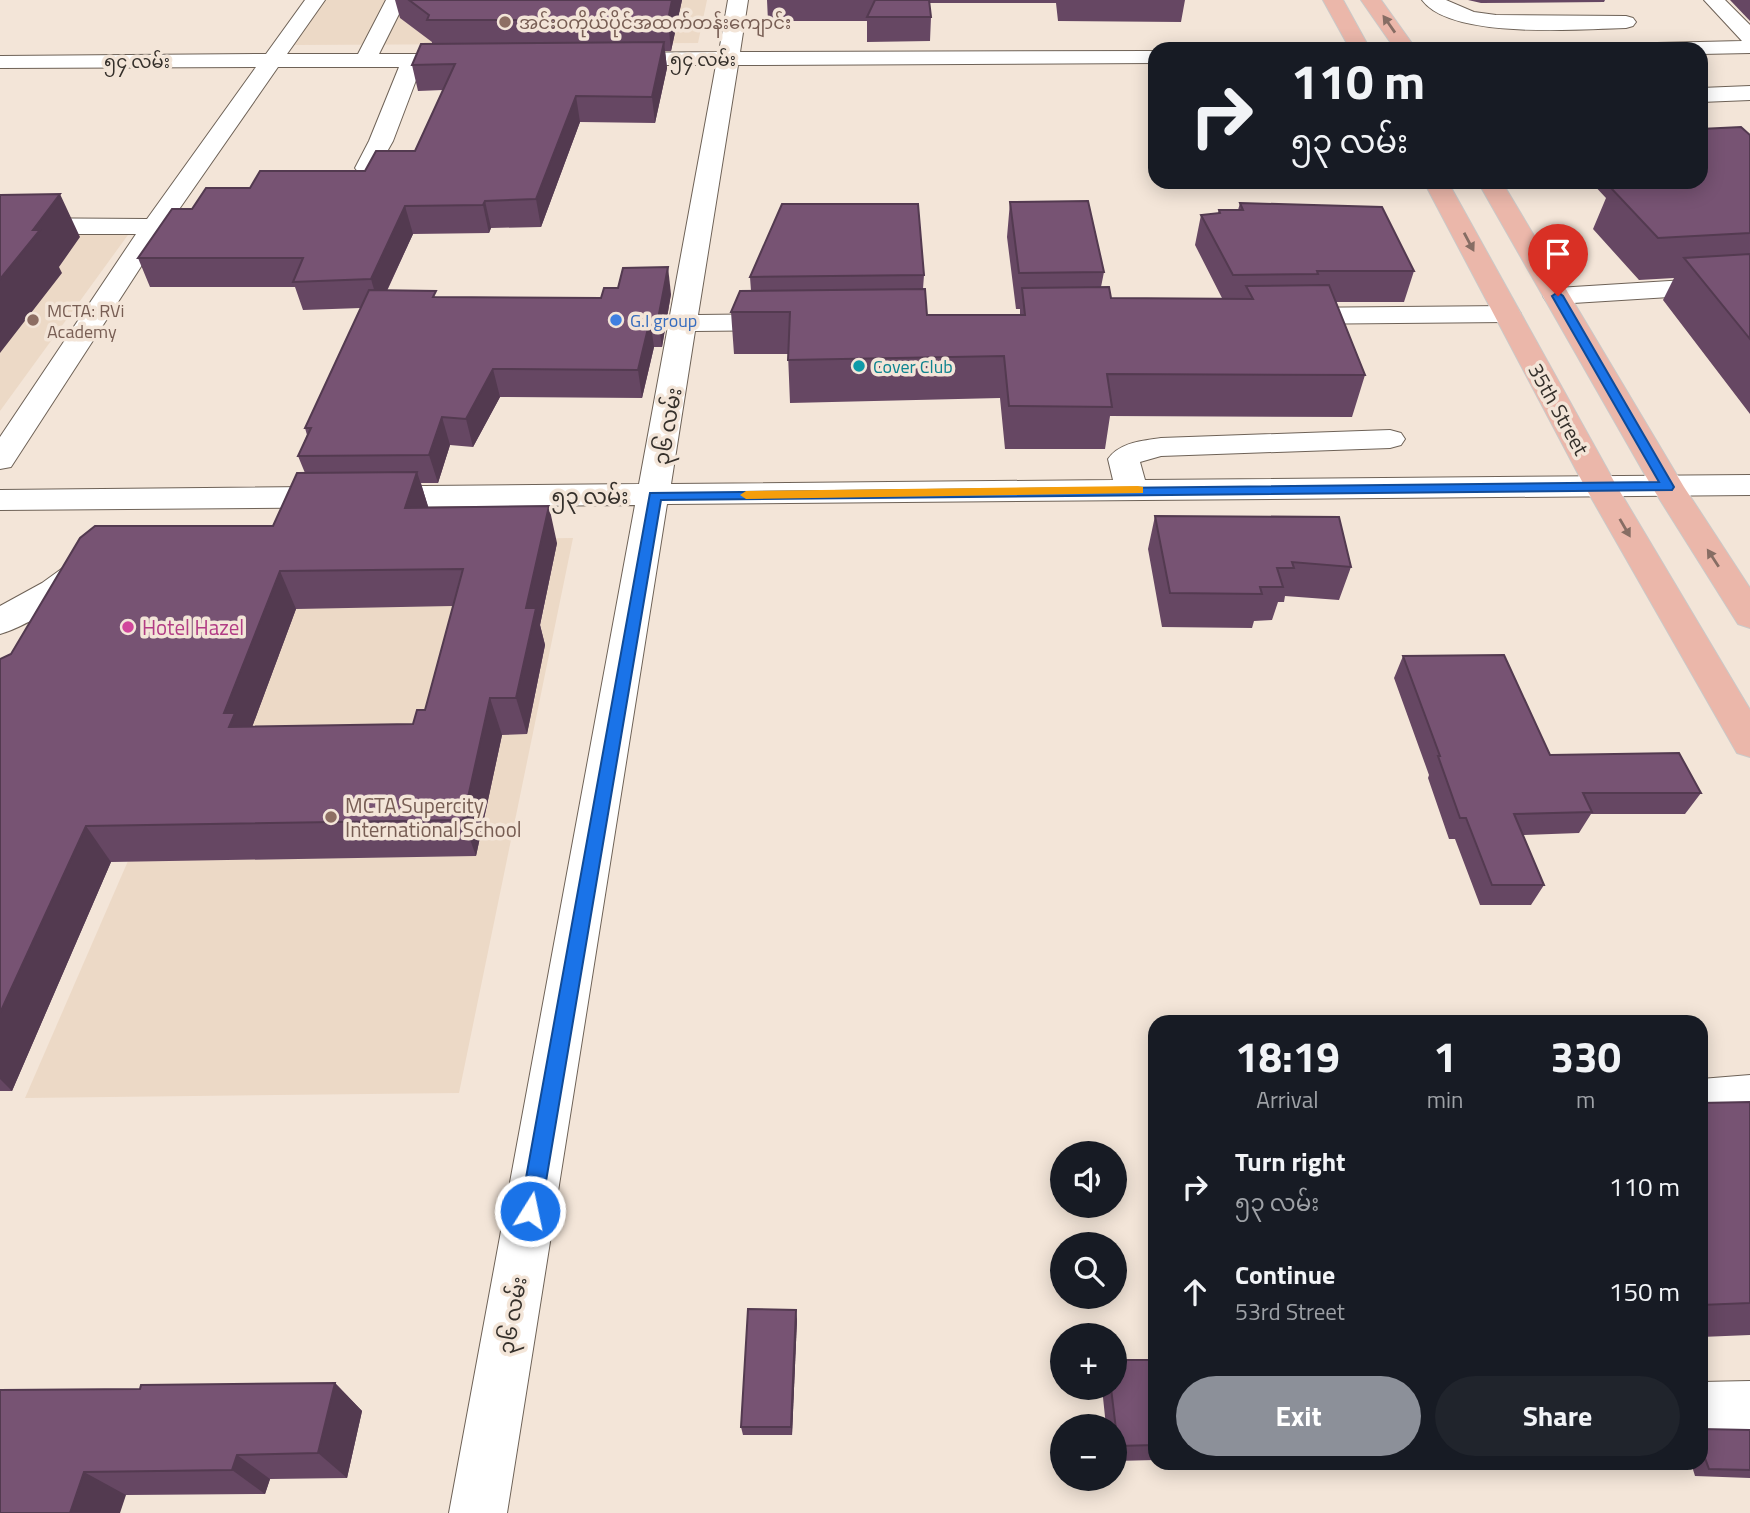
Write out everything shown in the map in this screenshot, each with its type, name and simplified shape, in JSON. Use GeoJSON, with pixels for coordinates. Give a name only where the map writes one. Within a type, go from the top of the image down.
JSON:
{"type":"FeatureCollection","features":[{"type":"Feature","properties":{"kind":"main road"},"geometry":{"type":"LineString","coordinates":[[1333,0],[1356,42]]}},
{"type":"Feature","properties":{"kind":"main road"},"geometry":{"type":"LineString","coordinates":[[1371,0],[1401,42]]}},
{"type":"Feature","properties":{"kind":"main road","name":"35th Street"},"geometry":{"type":"LineString","coordinates":[[1440,189],[1600,485],[1750,743]]}},
{"type":"Feature","properties":{"kind":"main road"},"geometry":{"type":"LineString","coordinates":[[1494,189],[1668,487],[1750,616]]}},
{"type":"Feature","properties":{"kind":"street"},"geometry":{"type":"LineString","coordinates":[[0,460],[154,227],[315,0]]}},
{"type":"Feature","properties":{"kind":"street"},"geometry":{"type":"LineString","coordinates":[[365,60],[396,0]]}},
{"type":"Feature","properties":{"kind":"street","name":"၃၆ လမ်း"},"geometry":{"type":"LineString","coordinates":[[478,1513],[685,323],[738,0]]}},
{"type":"Feature","properties":{"kind":"street"},"geometry":{"type":"LineString","coordinates":[[1432,0],[1442,9],[1483,22],[1626,22]]}},
{"type":"Feature","properties":{"kind":"street"},"geometry":{"type":"LineString","coordinates":[[1714,0],[1750,37]]}},
{"type":"Feature","properties":{"kind":"street"},"geometry":{"type":"LineString","coordinates":[[1708,48],[1750,47]]}},
{"type":"Feature","properties":{"kind":"street","name":"၅၄ လမ်း"},"geometry":{"type":"LineString","coordinates":[[598,59],[1148,57]]}},
{"type":"Feature","properties":{"kind":"street","name":"၅၄ လမ်း"},"geometry":{"type":"LineString","coordinates":[[0,62],[492,60]]}},
{"type":"Feature","properties":{"kind":"street"},"geometry":{"type":"LineString","coordinates":[[366,168],[381,141],[412,61]]}},
{"type":"Feature","properties":{"kind":"street"},"geometry":{"type":"LineString","coordinates":[[1708,95],[1750,93]]}},
{"type":"Feature","properties":{"kind":"street"},"geometry":{"type":"LineString","coordinates":[[0,226],[154,227]]}},
{"type":"Feature","properties":{"kind":"street"},"geometry":{"type":"LineString","coordinates":[[1558,296],[1750,284]]}},
{"type":"Feature","properties":{"kind":"street"},"geometry":{"type":"LineString","coordinates":[[1256,317],[1507,314]]}},
{"type":"Feature","properties":{"kind":"street"},"geometry":{"type":"LineString","coordinates":[[685,323],[815,321]]}},
{"type":"Feature","properties":{"kind":"street"},"geometry":{"type":"LineString","coordinates":[[1130,490],[1124,459],[1134,452],[1390,439]]}},
{"type":"Feature","properties":{"kind":"street","name":"၅၃ လမ်း"},"geometry":{"type":"LineString","coordinates":[[0,500],[1750,485]]}},
{"type":"Feature","properties":{"kind":"street"},"geometry":{"type":"LineString","coordinates":[[0,622],[54,591],[89,566],[144,499]]}},
{"type":"Feature","properties":{"kind":"street"},"geometry":{"type":"LineString","coordinates":[[1708,1100],[1750,1097]]}},
{"type":"Feature","properties":{"kind":"street"},"geometry":{"type":"LineString","coordinates":[[1708,1409],[1750,1408]]}},
{"type":"Feature","properties":{"kind":"shaded area","name":"အင်းဝကိုယ်ပိုင်အထက်တန်းကျောင်း"},"geometry":{"type":"Polygon","coordinates":[[[323,0],[707,0],[698,43],[293,45],[323,0]]]}},
{"type":"Feature","properties":{"kind":"shaded area","name":"MCTA: RVi Academy"},"geometry":{"type":"Polygon","coordinates":[[[133,228],[0,411],[0,230],[133,228]]]}},
{"type":"Feature","properties":{"kind":"shaded area","name":"MCTA Supercity International School"},"geometry":{"type":"Polygon","coordinates":[[[573,538],[459,1093],[25,1098],[267,541],[573,538]]]}},
{"type":"Feature","properties":{"kind":"building"},"geometry":{"type":"Polygon","coordinates":[[[409,0],[672,0],[668,20],[427,20],[429,15],[409,0]]]}},
{"type":"Feature","properties":{"kind":"building"},"geometry":{"type":"Polygon","coordinates":[[[875,0],[929,0],[931,17],[867,17],[875,0]]]}},
{"type":"Feature","properties":{"kind":"building"},"geometry":{"type":"Polygon","coordinates":[[[664,42],[652,97],[576,96],[536,199],[485,201],[483,205],[405,206],[371,279],[293,282],[303,258],[138,258],[172,209],[192,209],[206,188],[250,188],[260,171],[365,171],[376,151],[415,151],[455,64],[412,65],[421,44],[664,42]]]}},
{"type":"Feature","properties":{"kind":"building"},"geometry":{"type":"Polygon","coordinates":[[[1741,127],[1750,135],[1750,233],[1658,238],[1612,189],[1708,189],[1708,129],[1741,127]]]}},
{"type":"Feature","properties":{"kind":"building"},"geometry":{"type":"Polygon","coordinates":[[[60,194],[33,230],[40,230],[0,279],[0,195],[60,194]]]}},
{"type":"Feature","properties":{"kind":"building"},"geometry":{"type":"Polygon","coordinates":[[[1088,201],[1104,272],[1019,273],[1010,202],[1088,201]]]}},
{"type":"Feature","properties":{"kind":"building"},"geometry":{"type":"Polygon","coordinates":[[[1240,203],[1382,207],[1414,271],[1317,271],[1318,274],[1233,275],[1201,215],[1220,213],[1219,210],[1243,210],[1240,203]]]}},
{"type":"Feature","properties":{"kind":"building"},"geometry":{"type":"Polygon","coordinates":[[[782,204],[918,204],[924,275],[750,277],[782,204]]]}},
{"type":"Feature","properties":{"kind":"building"},"geometry":{"type":"Polygon","coordinates":[[[1750,254],[1750,339],[1684,258],[1750,254]]]}},
{"type":"Feature","properties":{"kind":"building"},"geometry":{"type":"Polygon","coordinates":[[[668,267],[658,319],[650,320],[638,370],[493,369],[466,419],[442,417],[429,455],[298,456],[311,428],[305,428],[369,290],[436,291],[433,297],[601,298],[604,288],[618,288],[623,268],[668,267]]]}},
{"type":"Feature","properties":{"kind":"building"},"geometry":{"type":"Polygon","coordinates":[[[1329,285],[1365,375],[1107,374],[1112,407],[1009,406],[1004,356],[788,360],[790,312],[731,312],[740,291],[925,289],[927,315],[1025,315],[1022,288],[1109,287],[1111,298],[1253,299],[1246,286],[1329,285]]]}},
{"type":"Feature","properties":{"kind":"building"},"geometry":{"type":"Polygon","coordinates":[[[417,472],[405,508],[549,506],[526,608],[536,608],[516,698],[490,698],[463,820],[86,826],[0,1013],[0,659],[11,654],[80,538],[95,526],[273,526],[297,473],[417,472]],[[463,569],[280,571],[224,713],[235,713],[229,727],[413,724],[417,710],[425,710],[463,569]]]}},
{"type":"Feature","properties":{"kind":"building"},"geometry":{"type":"Polygon","coordinates":[[[1155,516],[1339,517],[1351,567],[1292,562],[1294,568],[1277,568],[1283,587],[1260,587],[1262,594],[1170,593],[1155,516]]]}},
{"type":"Feature","properties":{"kind":"building"},"geometry":{"type":"Polygon","coordinates":[[[1504,655],[1550,755],[1679,753],[1701,793],[1583,793],[1592,812],[1514,814],[1544,885],[1492,885],[1466,818],[1460,818],[1403,656],[1504,655]]]}},
{"type":"Feature","properties":{"kind":"building"},"geometry":{"type":"Polygon","coordinates":[[[1750,1102],[1750,1303],[1708,1305],[1708,1103],[1750,1102]]]}},
{"type":"Feature","properties":{"kind":"building"},"geometry":{"type":"Polygon","coordinates":[[[748,1309],[796,1310],[791,1427],[741,1427],[748,1309]]]}},
{"type":"Feature","properties":{"kind":"building"},"geometry":{"type":"Polygon","coordinates":[[[1127,1360],[1148,1360],[1148,1445],[1127,1446],[1127,1414],[1114,1414],[1112,1400],[1127,1400],[1127,1360]]]}},
{"type":"Feature","properties":{"kind":"building"},"geometry":{"type":"Polygon","coordinates":[[[335,1383],[318,1453],[237,1455],[232,1470],[84,1472],[70,1513],[0,1513],[0,1390],[335,1383]]]}},
{"type":"Feature","properties":{"kind":"building"},"geometry":{"type":"Polygon","coordinates":[[[1708,1429],[1750,1430],[1750,1470],[1709,1469],[1708,1429]]]}},
{"type":"Feature","properties":{"kind":"slow traffic"},"geometry":{"type":"LineString","coordinates":[[746,495],[1138,490]]}},
{"type":"Feature","properties":{"kind":"place","name":"အင်းဝကိုယ်ပိုင်အထက်တန်းကျောင်း"},"geometry":{"type":"Point","coordinates":[505,22]}},
{"type":"Feature","properties":{"kind":"place","name":"MCTA: RVi Academy"},"geometry":{"type":"Point","coordinates":[33,320]}},
{"type":"Feature","properties":{"kind":"place","name":"G.I group"},"geometry":{"type":"Point","coordinates":[616,320]}},
{"type":"Feature","properties":{"kind":"place","name":"Cover Club"},"geometry":{"type":"Point","coordinates":[859,366]}},
{"type":"Feature","properties":{"kind":"place","name":"Hotel Hazel"},"geometry":{"type":"Point","coordinates":[128,627]}},
{"type":"Feature","properties":{"kind":"place","name":"MCTA Supercity International School"},"geometry":{"type":"Point","coordinates":[331,817]}},
{"type":"Feature","properties":{"kind":"route"},"geometry":{"type":"LineString","coordinates":[[530,1211],[655,496],[1600,485],[1668,487],[1558,296]]}}]}
